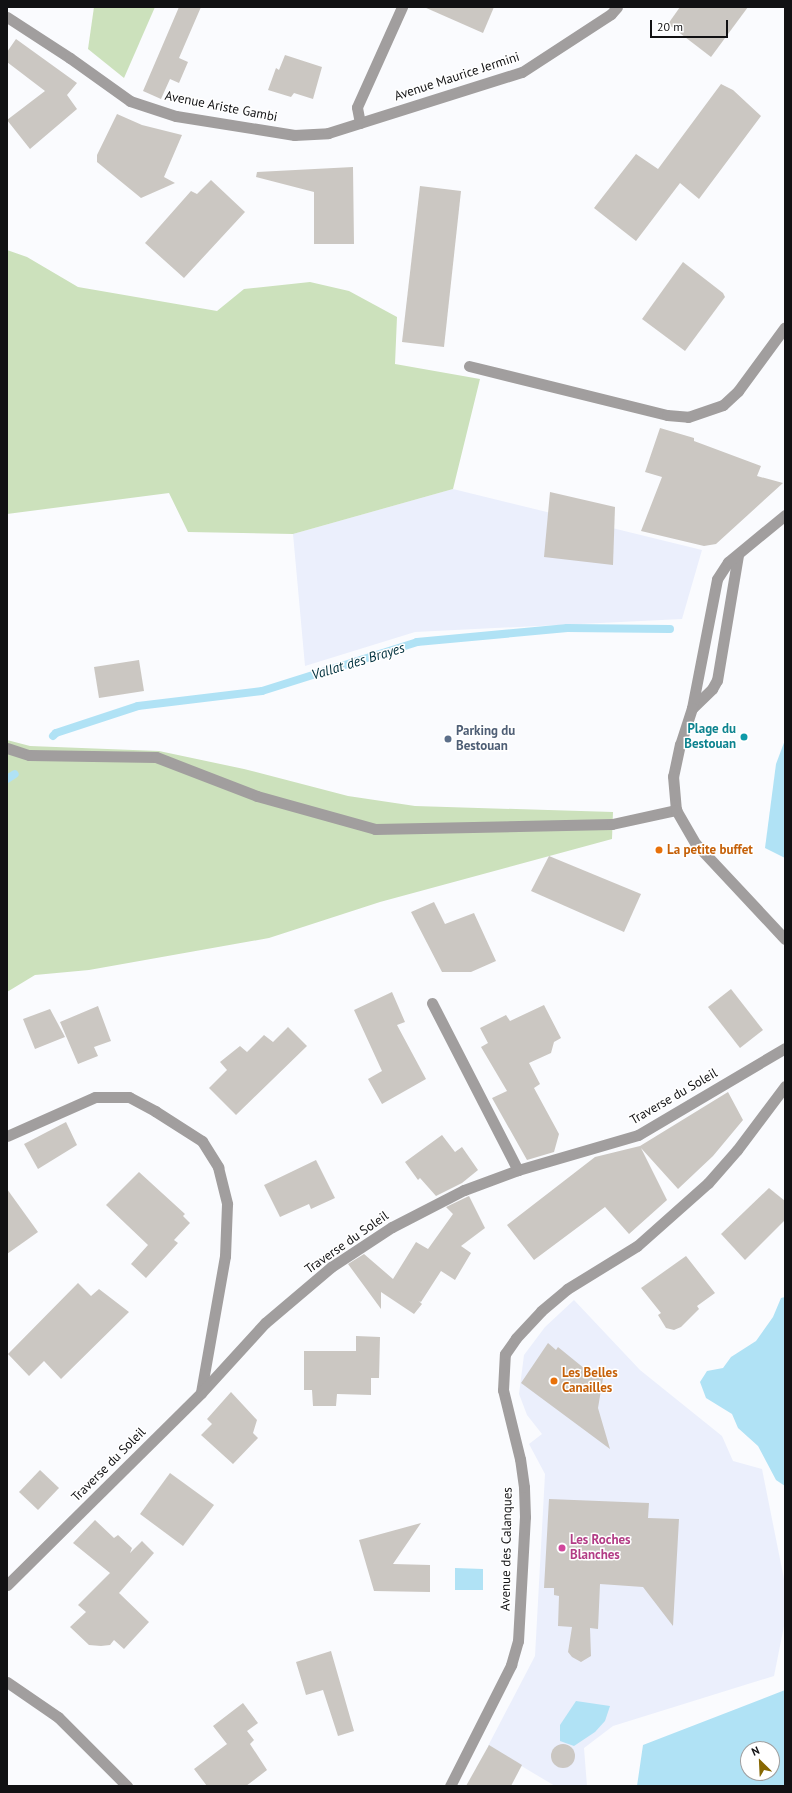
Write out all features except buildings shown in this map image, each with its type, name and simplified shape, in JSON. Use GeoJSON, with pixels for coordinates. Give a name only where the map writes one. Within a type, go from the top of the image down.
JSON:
{"type":"FeatureCollection","features":[{"type":"Feature","properties":{"kind":"street"},"geometry":{"type":"LineString","coordinates":[[360,123],[358,107],[402,7]]}},
{"type":"Feature","properties":{"kind":"street","name":"Avenue Maurice Jermini"},"geometry":{"type":"LineString","coordinates":[[360,123],[522,72],[611,14],[617,7]]}},
{"type":"Feature","properties":{"kind":"street","name":"Avenue Ariste Gambi"},"geometry":{"type":"LineString","coordinates":[[7,17],[70,58],[130,101],[176,116],[294,135],[328,133],[360,123]]}},
{"type":"Feature","properties":{"kind":"street"},"geometry":{"type":"LineString","coordinates":[[469,366],[667,415],[688,417],[723,405],[738,391],[785,327]]}},
{"type":"Feature","properties":{"kind":"street"},"geometry":{"type":"LineString","coordinates":[[785,515],[721,570],[717,579],[692,708],[680,744],[673,776],[676,810],[696,844],[785,939]]}},
{"type":"Feature","properties":{"kind":"street"},"geometry":{"type":"LineString","coordinates":[[692,708],[712,689],[717,680],[738,555]]}},
{"type":"Feature","properties":{"kind":"street"},"geometry":{"type":"LineString","coordinates":[[7,748],[29,754],[156,757],[257,796],[375,828],[612,824],[676,810]]}},
{"type":"Feature","properties":{"kind":"street"},"geometry":{"type":"LineString","coordinates":[[432,1003],[518,1170]]}},
{"type":"Feature","properties":{"kind":"street","name":"Traverse du Soleil"},"geometry":{"type":"LineString","coordinates":[[7,1585],[201,1393],[265,1323],[330,1268],[392,1227],[464,1190],[518,1170],[638,1135],[785,1048]]}},
{"type":"Feature","properties":{"kind":"street","name":"Avenue des Calanques"},"geometry":{"type":"LineString","coordinates":[[450,1786],[511,1665],[518,1641],[525,1517],[524,1487],[520,1459],[503,1390],[505,1354],[516,1338],[540,1311],[567,1289],[637,1246],[708,1183],[736,1150],[785,1086]]}},
{"type":"Feature","properties":{"kind":"street"},"geometry":{"type":"LineString","coordinates":[[7,1136],[95,1097],[129,1097],[155,1111],[202,1141],[218,1167],[227,1204],[225,1256],[201,1393]]}},
{"type":"Feature","properties":{"kind":"street"},"geometry":{"type":"LineString","coordinates":[[7,1682],[58,1717],[127,1786]]}},
{"type":"Feature","properties":{"kind":"shaded area"},"geometry":{"type":"Polygon","coordinates":[[[453,489],[702,550],[682,619],[415,632],[305,666],[293,534],[453,489]]]}},
{"type":"Feature","properties":{"kind":"shaded area"},"geometry":{"type":"Polygon","coordinates":[[[574,1300],[640,1370],[722,1436],[733,1461],[762,1469],[785,1584],[785,1621],[774,1676],[613,1726],[584,1748],[587,1786],[555,1786],[488,1746],[535,1656],[545,1474],[529,1444],[542,1434],[527,1415],[519,1394],[524,1355],[545,1327],[574,1300]]]}},
{"type":"Feature","properties":{"kind":"green space"},"geometry":{"type":"Polygon","coordinates":[[[94,7],[155,7],[124,78],[88,49],[94,7]]]}},
{"type":"Feature","properties":{"kind":"green space"},"geometry":{"type":"Polygon","coordinates":[[[7,250],[27,257],[78,287],[217,311],[244,289],[310,282],[349,291],[397,317],[395,364],[480,379],[453,489],[293,534],[188,532],[169,493],[7,514],[7,250]]]}},
{"type":"Feature","properties":{"kind":"green space"},"geometry":{"type":"Polygon","coordinates":[[[7,740],[30,746],[159,751],[244,769],[348,796],[415,806],[613,812],[612,839],[380,902],[269,938],[89,970],[35,975],[7,992],[7,740]]]}},
{"type":"Feature","properties":{"kind":"water"},"geometry":{"type":"Polygon","coordinates":[[[785,740],[785,858],[765,848],[776,764],[785,740]]]}},
{"type":"Feature","properties":{"kind":"water"},"geometry":{"type":"Polygon","coordinates":[[[785,1297],[785,1486],[776,1480],[758,1446],[738,1428],[732,1414],[706,1398],[700,1382],[707,1371],[723,1368],[731,1357],[756,1341],[773,1317],[781,1298],[785,1297]]]}},
{"type":"Feature","properties":{"kind":"water"},"geometry":{"type":"Polygon","coordinates":[[[455,1568],[483,1569],[483,1590],[455,1590],[455,1568]]]}},
{"type":"Feature","properties":{"kind":"water"},"geometry":{"type":"Polygon","coordinates":[[[785,1690],[785,1786],[637,1786],[643,1745],[785,1690]]]}},
{"type":"Feature","properties":{"kind":"water"},"geometry":{"type":"Polygon","coordinates":[[[576,1701],[610,1706],[605,1721],[595,1732],[574,1746],[560,1741],[560,1725],[576,1701]]]}},
{"type":"Feature","properties":{"kind":"waterway","name":"Vallat des Brayes"},"geometry":{"type":"LineString","coordinates":[[53,736],[56,733],[138,706],[262,691],[417,642],[567,628],[670,629]]}},
{"type":"Feature","properties":{"kind":"waterway","name":"Vallat des Brayes"},"geometry":{"type":"LineString","coordinates":[[7,779],[15,774]]}},
{"type":"Feature","properties":{"kind":"place","name":"Plage du Bestouan"},"geometry":{"type":"Point","coordinates":[744,737]}},
{"type":"Feature","properties":{"kind":"place","name":"Parking du Bestouan"},"geometry":{"type":"Point","coordinates":[448,739]}},
{"type":"Feature","properties":{"kind":"place","name":"La petite buffet"},"geometry":{"type":"Point","coordinates":[659,850]}},
{"type":"Feature","properties":{"kind":"place","name":"Les Belles Canailles"},"geometry":{"type":"Point","coordinates":[554,1381]}},
{"type":"Feature","properties":{"kind":"place","name":"Les Roches Blanches"},"geometry":{"type":"Point","coordinates":[562,1548]}}]}
